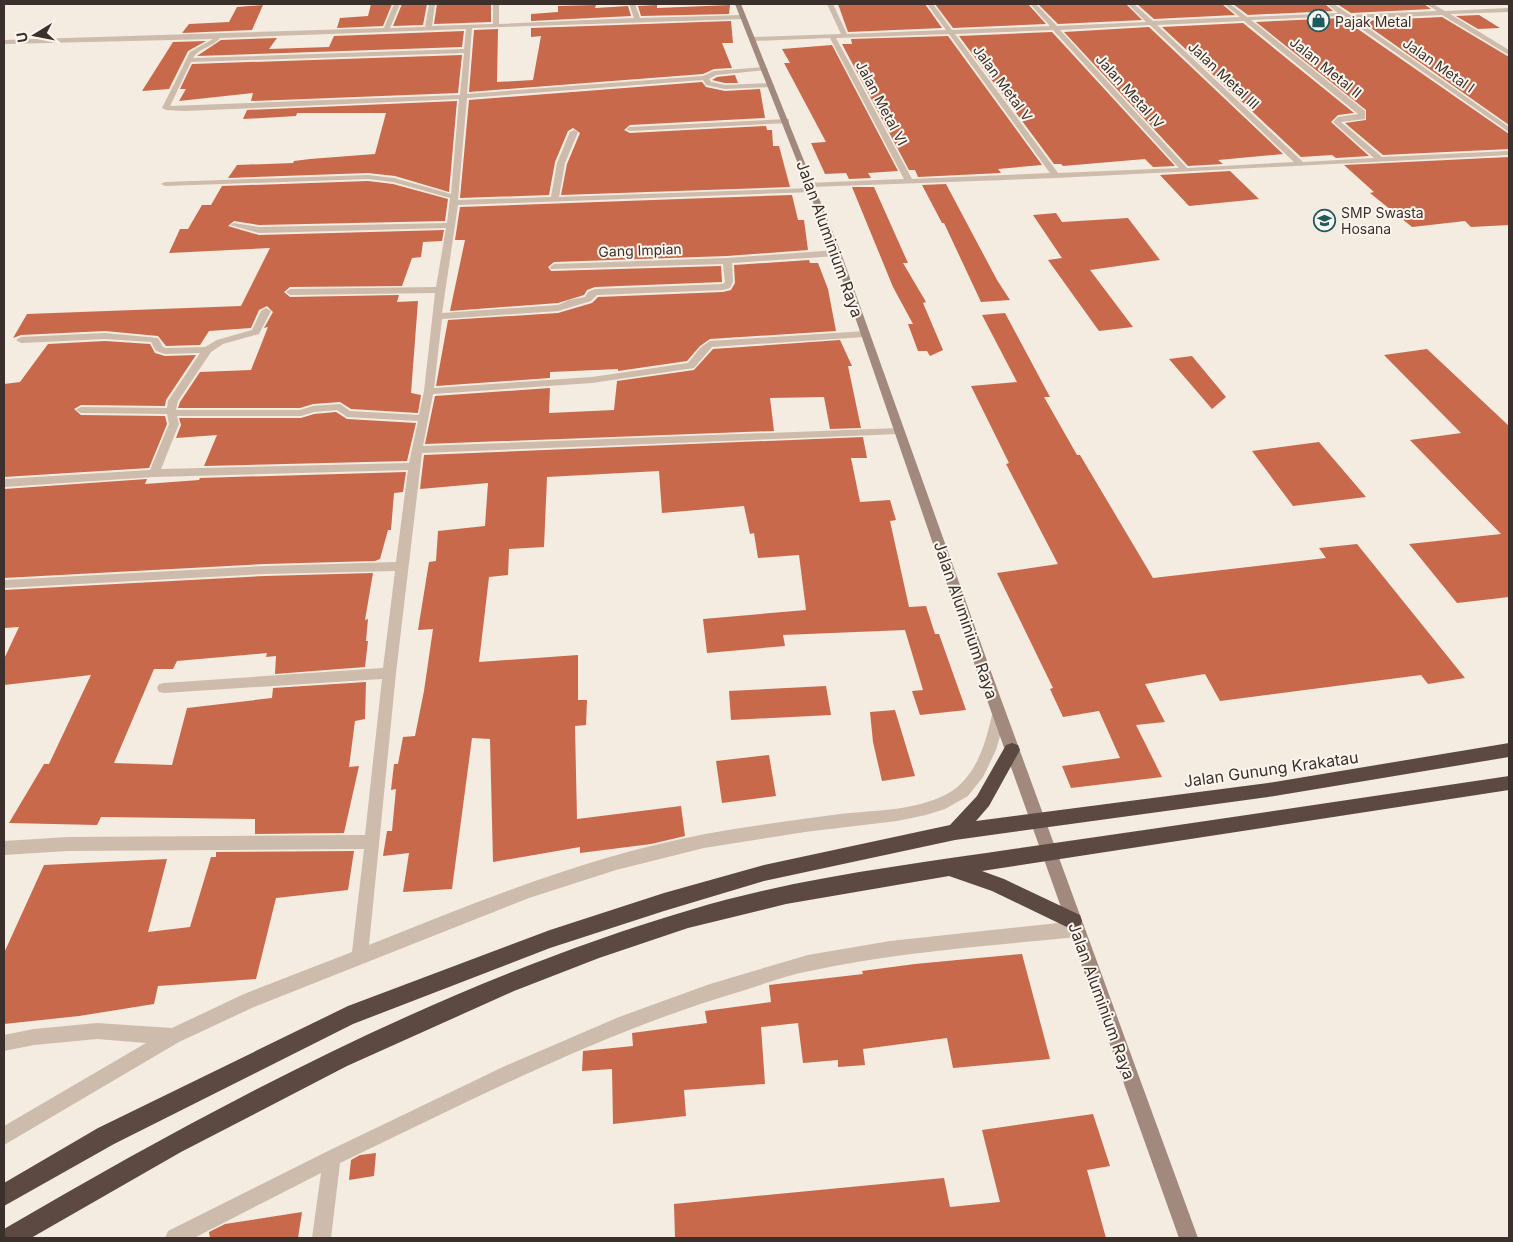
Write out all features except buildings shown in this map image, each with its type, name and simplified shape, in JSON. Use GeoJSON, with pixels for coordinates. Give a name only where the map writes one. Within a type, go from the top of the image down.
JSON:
{"type":"FeatureCollection","features":[{"type":"Feature","properties":{"kind":"highway"},"geometry":{"type":"LineString","coordinates":[[955,832],[983,801],[1012,750]]}},
{"type":"Feature","properties":{"kind":"highway","name":"Jalan Gunung Krakatau"},"geometry":{"type":"LineString","coordinates":[[4,1195],[106,1136],[348,1016],[550,939],[764,873],[955,832],[1268,790],[1509,750]]}},
{"type":"Feature","properties":{"kind":"highway"},"geometry":{"type":"LineString","coordinates":[[10,1238],[119,1173],[260,1098],[363,1047],[487,990],[689,919],[810,891],[949,867],[1509,783]]}},
{"type":"Feature","properties":{"kind":"highway"},"geometry":{"type":"LineString","coordinates":[[949,867],[998,885],[1075,925]]}},
{"type":"Feature","properties":{"kind":"street"},"geometry":{"type":"LineString","coordinates":[[386,30],[397,4]]}},
{"type":"Feature","properties":{"kind":"street"},"geometry":{"type":"LineString","coordinates":[[428,29],[432,4]]}},
{"type":"Feature","properties":{"kind":"street"},"geometry":{"type":"LineString","coordinates":[[496,4],[496,25]]}},
{"type":"Feature","properties":{"kind":"street"},"geometry":{"type":"LineString","coordinates":[[632,4],[637,19]]}},
{"type":"Feature","properties":{"kind":"street","name":"Jalan Aluminium Raya"},"geometry":{"type":"LineString","coordinates":[[738,4],[837,253],[1012,750],[1189,1238]]}},
{"type":"Feature","properties":{"kind":"street"},"geometry":{"type":"LineString","coordinates":[[830,4],[844,36]]}},
{"type":"Feature","properties":{"kind":"street","name":"Jalan Metal V"},"geometry":{"type":"LineString","coordinates":[[930,4],[1056,176]]}},
{"type":"Feature","properties":{"kind":"street","name":"Jalan Metal IV"},"geometry":{"type":"LineString","coordinates":[[1033,4],[1185,170]]}},
{"type":"Feature","properties":{"kind":"street","name":"Jalan Metal III"},"geometry":{"type":"LineString","coordinates":[[1131,4],[1300,164]]}},
{"type":"Feature","properties":{"kind":"street","name":"Jalan Metal II"},"geometry":{"type":"LineString","coordinates":[[1227,4],[1362,113],[1362,117],[1341,119],[1337,122],[1381,160]]}},
{"type":"Feature","properties":{"kind":"street","name":"Jalan Metal I"},"geometry":{"type":"LineString","coordinates":[[1330,4],[1509,130]]}},
{"type":"Feature","properties":{"kind":"street"},"geometry":{"type":"LineString","coordinates":[[1429,4],[1508,51]]}},
{"type":"Feature","properties":{"kind":"street"},"geometry":{"type":"LineString","coordinates":[[753,39],[951,33],[1246,19],[1509,10]]}},
{"type":"Feature","properties":{"kind":"street"},"geometry":{"type":"LineString","coordinates":[[4,42],[469,28],[496,25],[743,16]]}},
{"type":"Feature","properties":{"kind":"street"},"geometry":{"type":"LineString","coordinates":[[360,957],[389,673],[414,466],[429,391],[440,290],[454,200],[465,96],[469,28]]}},
{"type":"Feature","properties":{"kind":"street"},"geometry":{"type":"LineString","coordinates":[[220,35],[214,42],[193,52],[166,108],[180,110],[465,96],[705,78],[714,74],[765,69]]}},
{"type":"Feature","properties":{"kind":"street","name":"Jalan Metal VI"},"geometry":{"type":"LineString","coordinates":[[832,36],[910,182]]}},
{"type":"Feature","properties":{"kind":"street"},"geometry":{"type":"LineString","coordinates":[[189,60],[468,51]]}},
{"type":"Feature","properties":{"kind":"street"},"geometry":{"type":"LineString","coordinates":[[705,78],[708,84],[717,86],[771,85]]}},
{"type":"Feature","properties":{"kind":"street"},"geometry":{"type":"LineString","coordinates":[[630,129],[786,121]]}},
{"type":"Feature","properties":{"kind":"street"},"geometry":{"type":"LineString","coordinates":[[555,198],[561,162],[574,132]]}},
{"type":"Feature","properties":{"kind":"street"},"geometry":{"type":"LineString","coordinates":[[165,184],[368,177],[394,180],[454,200],[555,198],[812,188],[1509,153]]}},
{"type":"Feature","properties":{"kind":"street"},"geometry":{"type":"LineString","coordinates":[[234,225],[259,230],[291,230],[451,225]]}},
{"type":"Feature","properties":{"kind":"street","name":"Gang Impian"},"geometry":{"type":"LineString","coordinates":[[554,267],[727,261],[837,253]]}},
{"type":"Feature","properties":{"kind":"street"},"geometry":{"type":"LineString","coordinates":[[438,316],[564,307],[572,302],[588,299],[592,293],[597,292],[723,287],[727,286],[729,282],[727,261]]}},
{"type":"Feature","properties":{"kind":"street"},"geometry":{"type":"LineString","coordinates":[[290,292],[440,290]]}},
{"type":"Feature","properties":{"kind":"street"},"geometry":{"type":"LineString","coordinates":[[154,473],[174,424],[171,412],[173,401],[207,350],[220,342],[256,332],[266,311]]}},
{"type":"Feature","properties":{"kind":"street"},"geometry":{"type":"LineString","coordinates":[[429,391],[592,380],[691,366],[695,363],[701,352],[710,344],[865,334]]}},
{"type":"Feature","properties":{"kind":"street"},"geometry":{"type":"LineString","coordinates":[[21,340],[141,339],[155,340],[159,349],[165,351],[207,350]]}},
{"type":"Feature","properties":{"kind":"street"},"geometry":{"type":"LineString","coordinates":[[81,410],[301,413],[313,409],[340,408],[346,414],[423,418]]}},
{"type":"Feature","properties":{"kind":"street"},"geometry":{"type":"LineString","coordinates":[[416,450],[899,431]]}},
{"type":"Feature","properties":{"kind":"street"},"geometry":{"type":"LineString","coordinates":[[4,483],[154,473],[414,466]]}},
{"type":"Feature","properties":{"kind":"street"},"geometry":{"type":"LineString","coordinates":[[4,584],[265,570],[402,566]]}},
{"type":"Feature","properties":{"kind":"street"},"geometry":{"type":"LineString","coordinates":[[164,688],[389,673]]}},
{"type":"Feature","properties":{"kind":"street"},"geometry":{"type":"LineString","coordinates":[[4,1136],[173,1036],[250,1000],[480,907],[594,869],[703,842],[804,825],[912,812],[936,806],[954,798],[965,790],[991,749],[1000,715]]}},
{"type":"Feature","properties":{"kind":"street"},"geometry":{"type":"LineString","coordinates":[[4,848],[68,844],[371,842]]}},
{"type":"Feature","properties":{"kind":"street"},"geometry":{"type":"LineString","coordinates":[[175,1238],[332,1158],[512,1072],[620,1025],[710,992],[808,963],[890,949],[1075,925]]}},
{"type":"Feature","properties":{"kind":"street"},"geometry":{"type":"LineString","coordinates":[[4,1043],[97,1032],[173,1036]]}},
{"type":"Feature","properties":{"kind":"street"},"geometry":{"type":"LineString","coordinates":[[322,1238],[332,1158]]}},
{"type":"Feature","properties":{"kind":"place","name":"Pajak Metal"},"geometry":{"type":"Point","coordinates":[1319,21]}},
{"type":"Feature","properties":{"kind":"place","name":"SMP Swasta Hosana"},"geometry":{"type":"Point","coordinates":[1325,220]}}]}
